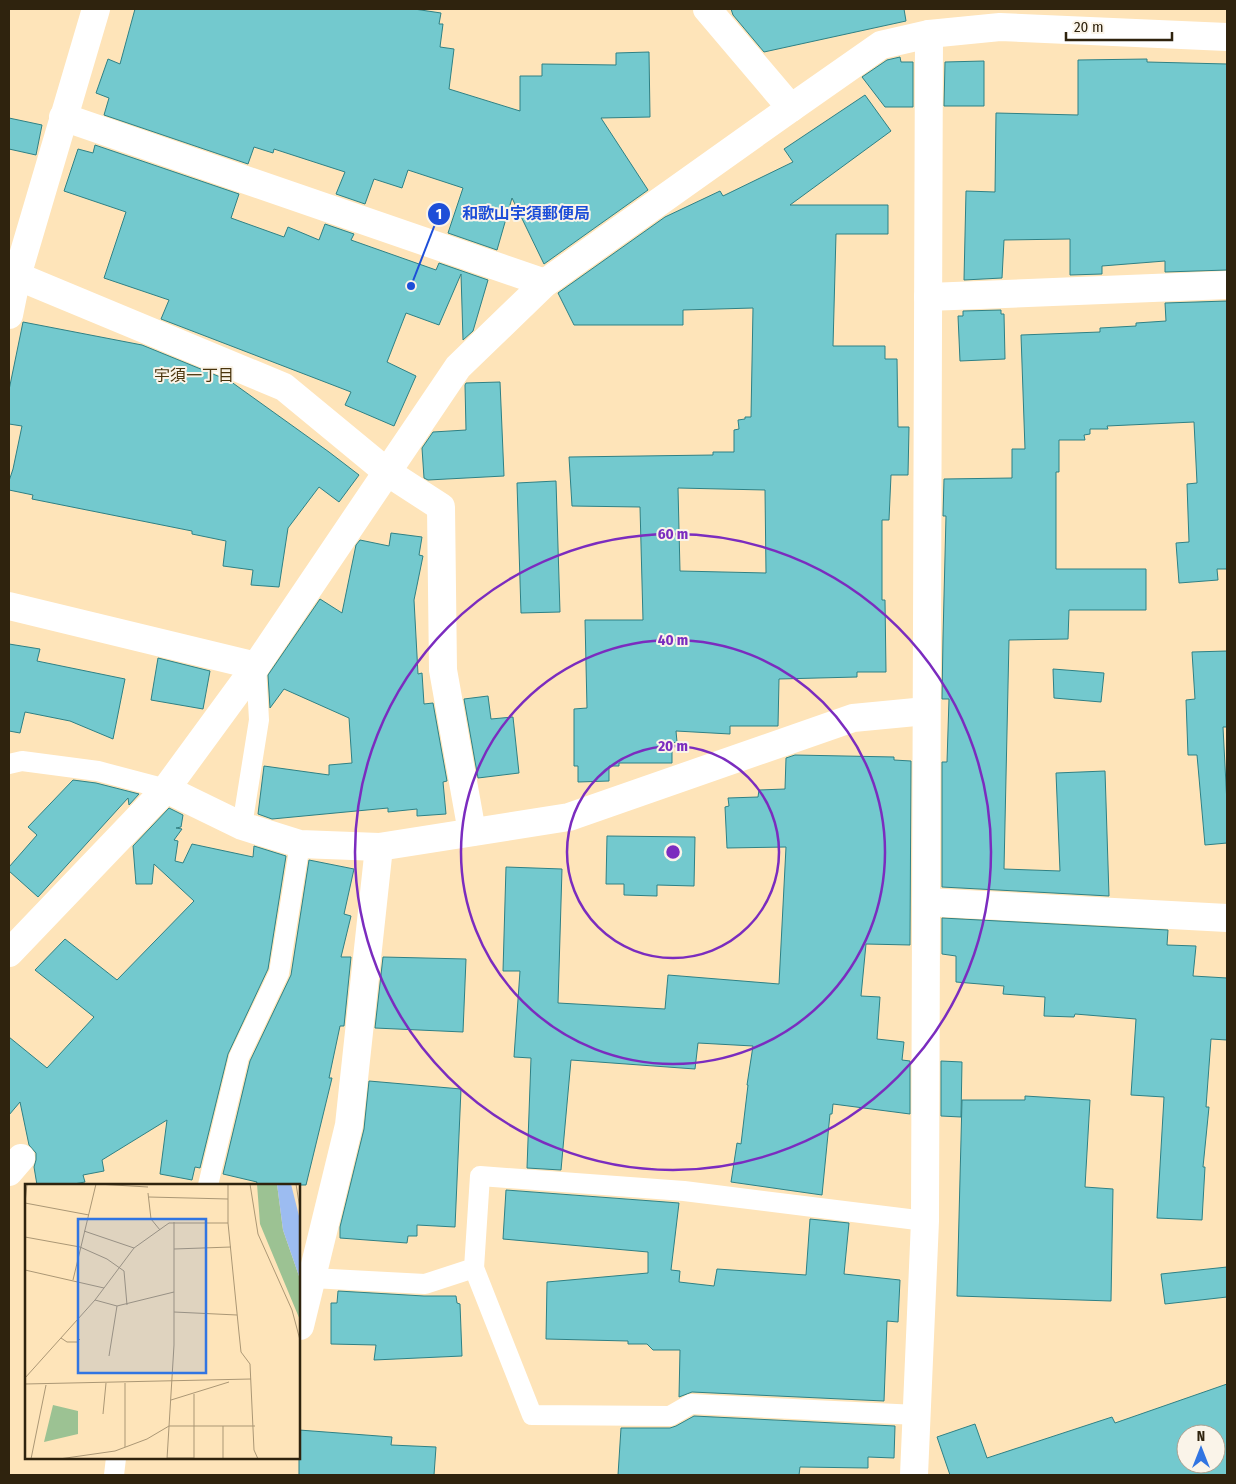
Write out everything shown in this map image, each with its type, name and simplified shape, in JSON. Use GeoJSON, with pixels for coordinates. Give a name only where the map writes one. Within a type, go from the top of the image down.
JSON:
{"type":"FeatureCollection","features":[{"type":"Feature","properties":{"kind":"street"},"geometry":{"type":"LineString","coordinates":[[9,315],[13,275],[96,9]]}},
{"type":"Feature","properties":{"kind":"street"},"geometry":{"type":"LineString","coordinates":[[707,9],[791,108]]}},
{"type":"Feature","properties":{"kind":"street"},"geometry":{"type":"LineString","coordinates":[[9,953],[166,789],[256,666],[458,367],[545,283],[881,45],[929,34],[1000,27],[1227,37]]}},
{"type":"Feature","properties":{"kind":"street"},"geometry":{"type":"LineString","coordinates":[[914,1475],[925,1221],[929,34]]}},
{"type":"Feature","properties":{"kind":"street"},"geometry":{"type":"LineString","coordinates":[[63,117],[545,283]]}},
{"type":"Feature","properties":{"kind":"street"},"geometry":{"type":"LineString","coordinates":[[13,275],[284,387],[387,472],[441,508],[443,670],[472,832]]}},
{"type":"Feature","properties":{"kind":"street"},"geometry":{"type":"LineString","coordinates":[[928,297],[1227,285]]}},
{"type":"Feature","properties":{"kind":"street"},"geometry":{"type":"LineString","coordinates":[[9,606],[256,666]]}},
{"type":"Feature","properties":{"kind":"street"},"geometry":{"type":"LineString","coordinates":[[166,789],[242,826],[300,844],[379,847],[569,817],[853,718],[926,711]]}},
{"type":"Feature","properties":{"kind":"street"},"geometry":{"type":"LineString","coordinates":[[300,1326],[349,1125],[379,847]]}},
{"type":"Feature","properties":{"kind":"street"},"geometry":{"type":"LineString","coordinates":[[926,902],[1227,918]]}},
{"type":"Feature","properties":{"kind":"lane"},"geometry":{"type":"LineString","coordinates":[[242,826],[260,720],[256,666]]}},
{"type":"Feature","properties":{"kind":"lane"},"geometry":{"type":"LineString","coordinates":[[9,764],[22,761],[98,771],[166,789]]}},
{"type":"Feature","properties":{"kind":"lane"},"geometry":{"type":"LineString","coordinates":[[208,1184],[239,1057],[279,973],[300,844]]}},
{"type":"Feature","properties":{"kind":"lane"},"geometry":{"type":"LineString","coordinates":[[917,1416],[691,1404],[670,1416],[532,1415],[474,1268],[480,1176],[684,1191],[925,1221]]}},
{"type":"Feature","properties":{"kind":"lane"},"geometry":{"type":"LineString","coordinates":[[312,1278],[425,1284],[474,1268]]}},
{"type":"Feature","properties":{"kind":"lane"},"geometry":{"type":"LineString","coordinates":[[114,1475],[116,1459]]}},
{"type":"Feature","properties":{"kind":"building"},"geometry":{"type":"Polygon","coordinates":[[[135,9],[414,9],[441,13],[439,24],[443,24],[440,47],[454,49],[449,89],[520,111],[520,76],[542,76],[542,64],[616,65],[616,53],[649,52],[650,117],[601,118],[648,190],[544,264],[512,198],[497,250],[448,233],[463,188],[408,170],[402,188],[374,179],[365,204],[336,194],[345,172],[274,149],[273,153],[254,147],[248,164],[104,115],[109,98],[96,93],[108,59],[120,64],[135,9]]]}},
{"type":"Feature","properties":{"kind":"building"},"geometry":{"type":"Polygon","coordinates":[[[731,9],[904,9],[906,21],[764,52],[733,15],[731,9]]]}},
{"type":"Feature","properties":{"kind":"building"},"geometry":{"type":"Polygon","coordinates":[[[900,57],[901,62],[913,62],[913,107],[885,107],[862,77],[887,60],[900,57]]]}},
{"type":"Feature","properties":{"kind":"building"},"geometry":{"type":"Polygon","coordinates":[[[1147,59],[1147,62],[1227,64],[1227,270],[1165,272],[1165,261],[1102,266],[1102,274],[1070,275],[1070,239],[1004,240],[1002,278],[964,280],[966,191],[995,192],[996,113],[1078,115],[1078,60],[1147,59]]]}},
{"type":"Feature","properties":{"kind":"building"},"geometry":{"type":"Polygon","coordinates":[[[984,61],[984,106],[944,106],[945,62],[984,61]]]}},
{"type":"Feature","properties":{"kind":"building"},"geometry":{"type":"Polygon","coordinates":[[[865,95],[891,131],[790,205],[888,205],[888,234],[836,234],[833,346],[885,346],[885,359],[897,359],[898,427],[909,427],[908,475],[891,475],[889,520],[882,520],[882,600],[885,600],[886,672],[857,672],[857,677],[779,679],[778,726],[730,726],[730,734],[676,731],[677,742],[672,743],[672,763],[619,763],[619,766],[609,766],[609,781],[578,782],[578,766],[574,766],[574,709],[587,708],[585,620],[643,620],[640,507],[572,506],[569,457],[713,455],[713,452],[734,452],[734,430],[739,429],[738,420],[751,417],[753,308],[683,310],[683,325],[574,325],[558,293],[665,217],[720,191],[723,196],[793,162],[784,149],[865,95]],[[678,488],[680,571],[766,573],[765,490],[678,488]]]}},
{"type":"Feature","properties":{"kind":"building"},"geometry":{"type":"Polygon","coordinates":[[[9,118],[42,125],[36,155],[9,149],[9,118]]]}},
{"type":"Feature","properties":{"kind":"building"},"geometry":{"type":"Polygon","coordinates":[[[95,145],[239,194],[231,218],[284,237],[288,227],[319,240],[325,224],[354,234],[351,240],[436,270],[439,263],[488,280],[473,331],[463,340],[461,274],[439,325],[406,313],[387,362],[416,376],[394,426],[345,405],[351,392],[161,319],[169,300],[104,278],[126,212],[64,191],[78,149],[93,153],[95,145]]]}},
{"type":"Feature","properties":{"kind":"building"},"geometry":{"type":"Polygon","coordinates":[[[1227,301],[1227,569],[1217,569],[1218,580],[1179,583],[1176,543],[1189,542],[1187,484],[1197,483],[1194,422],[1107,426],[1108,429],[1090,429],[1090,434],[1084,435],[1085,440],[1059,440],[1059,472],[1056,472],[1056,569],[1146,569],[1146,610],[1069,610],[1068,639],[1009,640],[1004,869],[1060,871],[1056,773],[1105,771],[1109,896],[942,887],[942,762],[947,762],[949,699],[942,699],[946,516],[943,516],[944,479],[1012,478],[1012,449],[1025,449],[1021,335],[1100,332],[1100,328],[1136,326],[1136,323],[1166,321],[1165,303],[1227,301]]]}},
{"type":"Feature","properties":{"kind":"building"},"geometry":{"type":"Polygon","coordinates":[[[1001,310],[1001,314],[1004,314],[1005,359],[960,361],[958,316],[963,316],[963,311],[1001,310]]]}},
{"type":"Feature","properties":{"kind":"building"},"geometry":{"type":"Polygon","coordinates":[[[23,322],[142,345],[230,381],[359,475],[339,502],[319,487],[288,528],[279,587],[251,585],[253,570],[223,566],[226,541],[192,534],[192,531],[32,499],[33,495],[9,490],[9,481],[22,426],[9,424],[9,390],[23,322]]]}},
{"type":"Feature","properties":{"kind":"building"},"geometry":{"type":"Polygon","coordinates":[[[500,382],[504,476],[428,480],[424,478],[422,448],[433,432],[466,430],[466,383],[500,382]]]}},
{"type":"Feature","properties":{"kind":"building"},"geometry":{"type":"Polygon","coordinates":[[[556,481],[560,612],[521,613],[517,483],[556,481]]]}},
{"type":"Feature","properties":{"kind":"building"},"geometry":{"type":"Polygon","coordinates":[[[391,533],[422,537],[419,555],[423,556],[414,600],[418,674],[422,673],[424,704],[433,703],[447,781],[443,782],[446,814],[417,816],[417,809],[388,812],[388,808],[272,819],[258,814],[264,766],[329,775],[329,765],[352,763],[349,718],[284,689],[270,708],[268,675],[320,599],[342,613],[356,545],[360,540],[389,546],[391,533]]]}},
{"type":"Feature","properties":{"kind":"building"},"geometry":{"type":"Polygon","coordinates":[[[9,644],[40,649],[37,661],[125,679],[113,739],[70,721],[25,712],[20,733],[9,731],[9,644]]]}},
{"type":"Feature","properties":{"kind":"building"},"geometry":{"type":"Polygon","coordinates":[[[1227,651],[1227,727],[1223,727],[1227,843],[1205,845],[1197,755],[1188,755],[1186,700],[1195,699],[1192,652],[1227,651]]]}},
{"type":"Feature","properties":{"kind":"building"},"geometry":{"type":"Polygon","coordinates":[[[158,658],[210,671],[203,709],[151,700],[158,658]]]}},
{"type":"Feature","properties":{"kind":"building"},"geometry":{"type":"Polygon","coordinates":[[[1053,669],[1104,673],[1101,702],[1054,698],[1053,669]]]}},
{"type":"Feature","properties":{"kind":"building"},"geometry":{"type":"Polygon","coordinates":[[[488,696],[491,719],[513,717],[519,773],[478,778],[464,699],[488,696]]]}},
{"type":"Feature","properties":{"kind":"building"},"geometry":{"type":"Polygon","coordinates":[[[795,755],[894,757],[894,760],[911,761],[910,945],[866,944],[861,996],[880,997],[877,1039],[904,1042],[902,1060],[910,1061],[910,1114],[833,1104],[832,1114],[830,1114],[822,1195],[731,1182],[737,1143],[741,1144],[753,1046],[698,1043],[695,1069],[571,1060],[561,1170],[527,1168],[531,1058],[514,1057],[520,971],[503,971],[506,867],[562,869],[558,1003],[665,1009],[668,975],[779,984],[786,847],[727,848],[725,807],[729,806],[728,798],[758,797],[759,790],[785,789],[786,758],[795,755]]]}},
{"type":"Feature","properties":{"kind":"building"},"geometry":{"type":"Polygon","coordinates":[[[73,780],[96,783],[139,794],[129,805],[128,798],[38,897],[9,871],[9,867],[37,835],[28,827],[73,780]]]}},
{"type":"Feature","properties":{"kind":"building"},"geometry":{"type":"Polygon","coordinates":[[[169,808],[183,815],[181,827],[176,828],[182,829],[174,840],[178,841],[175,861],[183,863],[192,844],[253,857],[254,846],[286,856],[268,969],[228,1054],[200,1168],[195,1167],[192,1180],[160,1174],[167,1120],[102,1160],[104,1171],[83,1175],[85,1182],[74,1184],[37,1184],[34,1167],[36,1153],[29,1145],[20,1102],[9,1115],[9,1037],[47,1068],[94,1017],[35,970],[65,939],[117,980],[194,901],[154,864],[152,884],[136,884],[133,846],[169,808]]]}},
{"type":"Feature","properties":{"kind":"building"},"geometry":{"type":"Polygon","coordinates":[[[607,836],[695,837],[694,886],[657,885],[657,896],[624,895],[624,884],[606,884],[607,836]]]}},
{"type":"Feature","properties":{"kind":"building"},"geometry":{"type":"Polygon","coordinates":[[[309,860],[354,869],[344,914],[351,916],[341,957],[351,957],[344,1026],[340,1026],[329,1078],[332,1078],[306,1185],[256,1184],[257,1182],[223,1174],[250,1061],[291,975],[309,860]]]}},
{"type":"Feature","properties":{"kind":"building"},"geometry":{"type":"Polygon","coordinates":[[[942,918],[1168,930],[1167,945],[1196,946],[1193,976],[1227,978],[1227,1040],[1211,1039],[1206,1107],[1209,1107],[1203,1167],[1205,1167],[1202,1220],[1157,1218],[1164,1097],[1131,1095],[1136,1019],[1075,1014],[1074,1017],[1044,1016],[1045,997],[1003,994],[1004,986],[956,982],[956,956],[942,954],[942,918]]]}},
{"type":"Feature","properties":{"kind":"building"},"geometry":{"type":"Polygon","coordinates":[[[383,957],[466,959],[463,1032],[375,1028],[383,957]]]}},
{"type":"Feature","properties":{"kind":"building"},"geometry":{"type":"Polygon","coordinates":[[[941,1061],[962,1062],[961,1117],[941,1116],[941,1061]]]}},
{"type":"Feature","properties":{"kind":"building"},"geometry":{"type":"Polygon","coordinates":[[[369,1081],[461,1089],[455,1227],[417,1225],[417,1236],[408,1236],[407,1243],[340,1238],[340,1227],[364,1129],[369,1081]]]}},
{"type":"Feature","properties":{"kind":"building"},"geometry":{"type":"Polygon","coordinates":[[[1025,1096],[1090,1100],[1085,1187],[1113,1189],[1111,1301],[957,1296],[962,1100],[1025,1100],[1025,1096]]]}},
{"type":"Feature","properties":{"kind":"building"},"geometry":{"type":"Polygon","coordinates":[[[506,1190],[679,1203],[671,1270],[680,1271],[679,1282],[714,1286],[717,1269],[806,1275],[810,1219],[849,1223],[844,1274],[900,1280],[898,1322],[887,1321],[884,1401],[692,1392],[679,1397],[680,1350],[653,1350],[647,1344],[628,1344],[628,1341],[546,1339],[547,1282],[648,1273],[648,1252],[503,1239],[506,1190]]]}},
{"type":"Feature","properties":{"kind":"building"},"geometry":{"type":"Polygon","coordinates":[[[1227,1267],[1227,1297],[1165,1304],[1161,1274],[1227,1267]]]}},
{"type":"Feature","properties":{"kind":"building"},"geometry":{"type":"Polygon","coordinates":[[[338,1291],[456,1296],[457,1303],[460,1304],[462,1356],[374,1360],[376,1345],[331,1344],[331,1303],[337,1303],[338,1291]]]}},
{"type":"Feature","properties":{"kind":"building"},"geometry":{"type":"Polygon","coordinates":[[[1227,1384],[1227,1475],[950,1475],[937,1437],[975,1424],[987,1458],[1112,1417],[1115,1423],[1227,1384]]]}},
{"type":"Feature","properties":{"kind":"building"},"geometry":{"type":"Polygon","coordinates":[[[694,1416],[895,1426],[894,1458],[868,1457],[868,1468],[800,1467],[799,1475],[618,1475],[621,1428],[670,1428],[694,1416]]]}},
{"type":"Feature","properties":{"kind":"building"},"geometry":{"type":"Polygon","coordinates":[[[300,1430],[392,1437],[391,1445],[436,1447],[434,1475],[299,1475],[300,1430]]]}},
{"type":"Feature","properties":{"kind":"place","name":"和歌山宇須郵便局"},"geometry":{"type":"Point","coordinates":[411,286]}},
{"type":"Feature","properties":{"kind":"district","name":"宇須一丁目"},"geometry":{"type":"Point","coordinates":[194,375]}}]}
